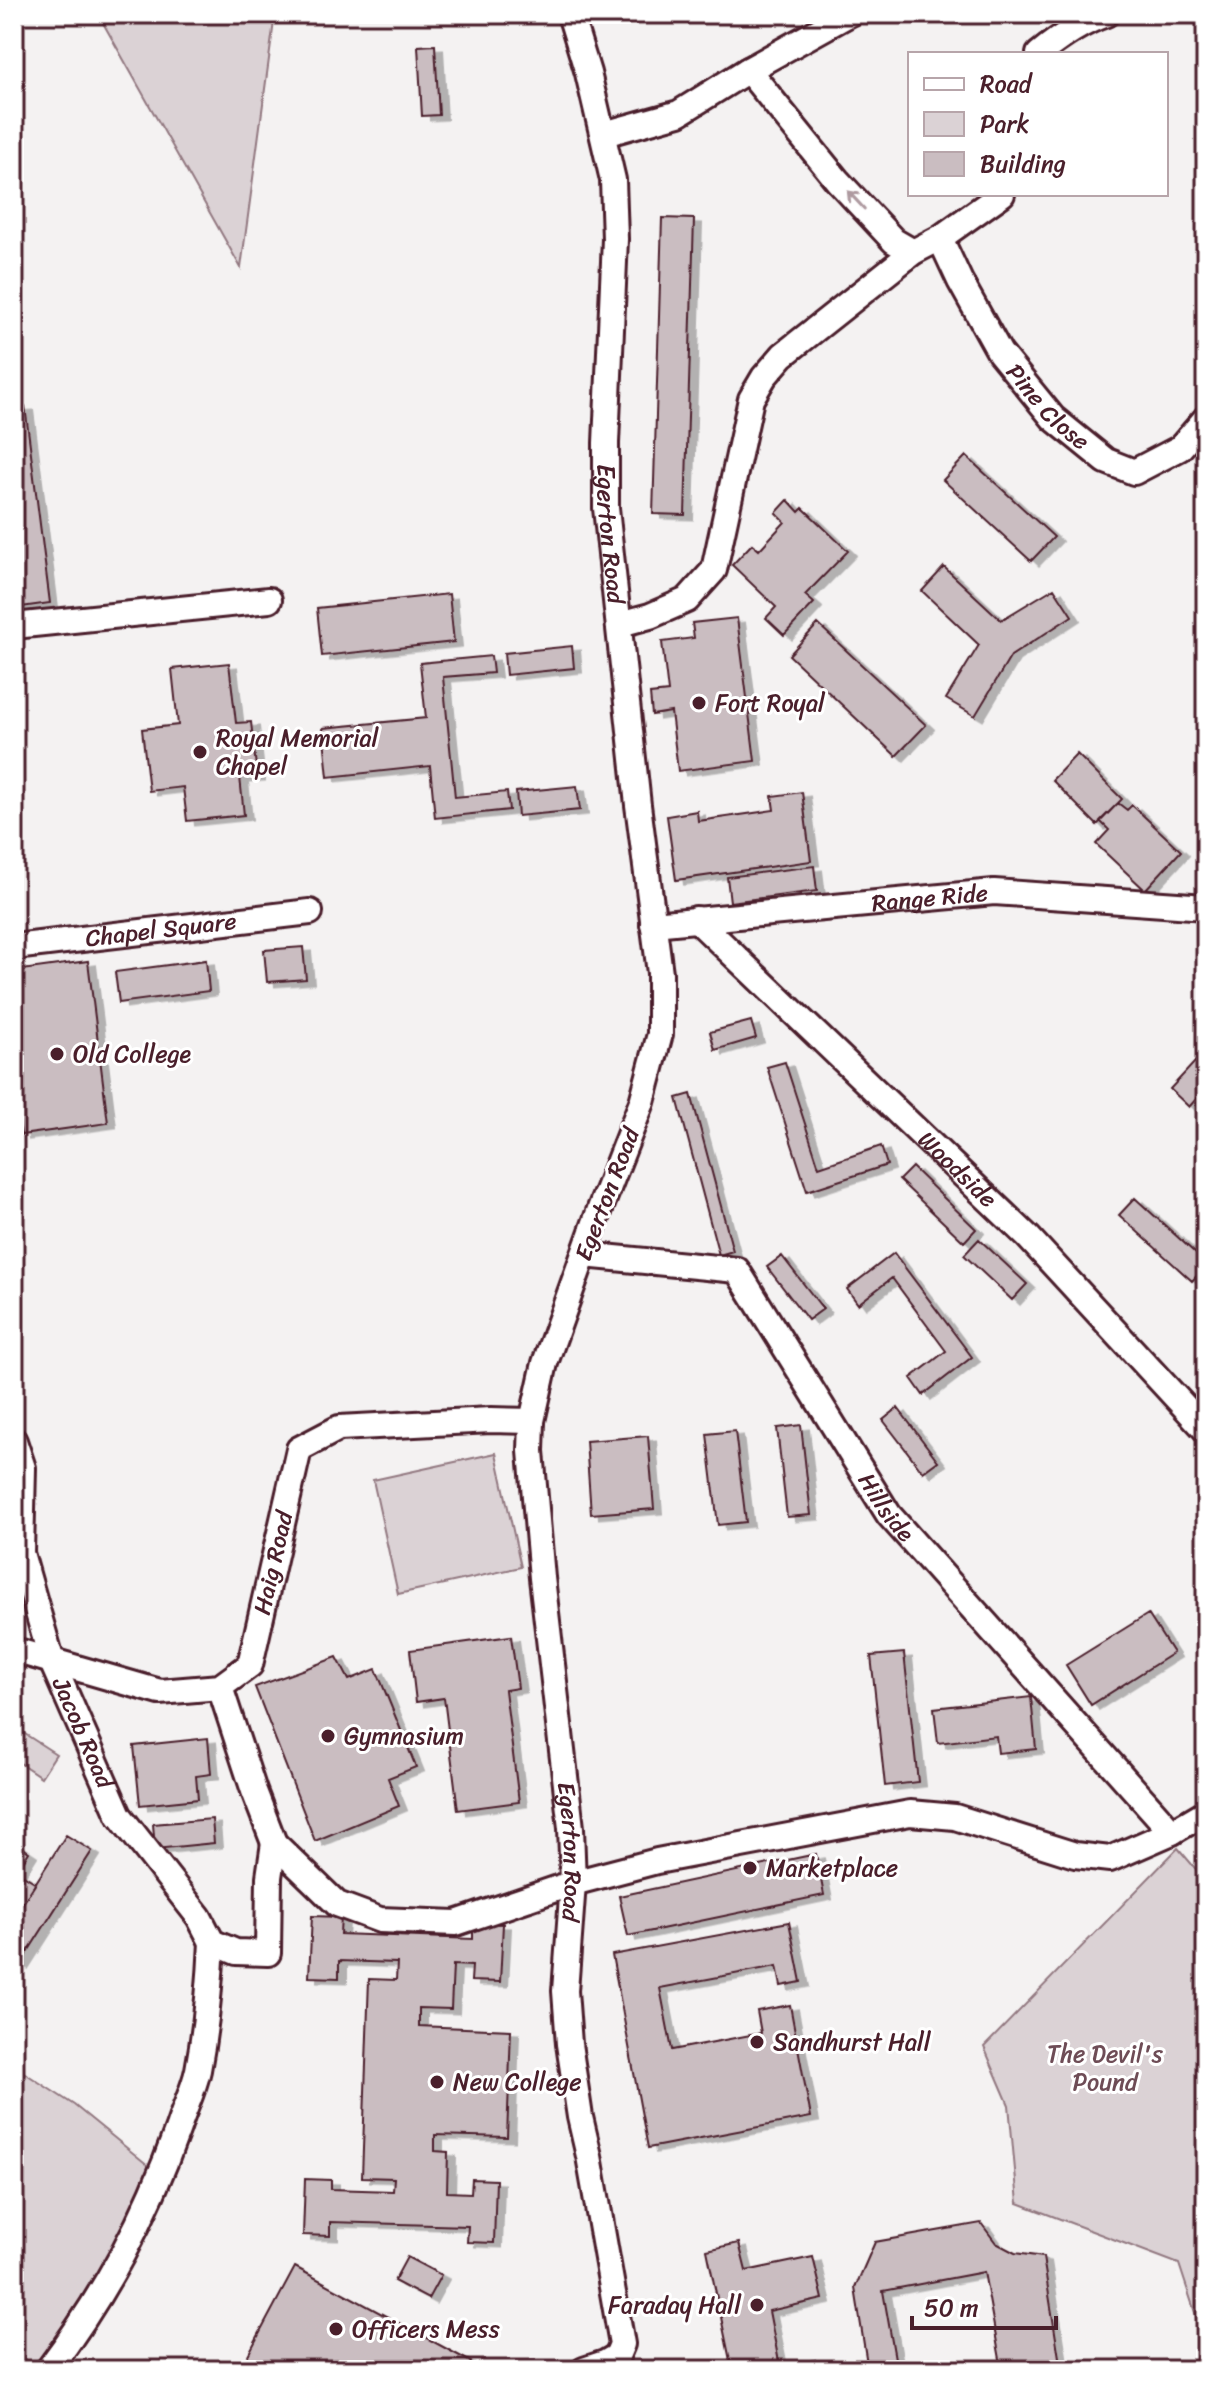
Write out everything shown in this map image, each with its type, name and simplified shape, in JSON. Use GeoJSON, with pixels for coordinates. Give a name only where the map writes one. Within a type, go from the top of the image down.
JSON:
{"type":"FeatureCollection","features":[{"type":"Feature","properties":{"kind":"street","name":"Egerton Road"},"geometry":{"type":"LineString","coordinates":[[570,14],[604,134],[613,180],[615,239],[606,508],[660,973],[660,1034],[642,1102],[545,1363],[532,1421],[531,1451],[542,1578],[571,1828],[573,1883],[565,1991],[569,2044],[622,2344],[620,2363]]}},
{"type":"Feature","properties":{"kind":"street"},"geometry":{"type":"LineString","coordinates":[[604,134],[679,113],[748,70],[849,14]]}},
{"type":"Feature","properties":{"kind":"street"},"geometry":{"type":"LineString","coordinates":[[1042,52],[1058,39],[1106,14]]}},
{"type":"Feature","properties":{"kind":"street"},"geometry":{"type":"LineString","coordinates":[[748,70],[837,180],[894,241],[913,252]]}},
{"type":"Feature","properties":{"kind":"street"},"geometry":{"type":"LineString","coordinates":[[620,624],[650,616],[687,600],[714,570],[751,399],[783,355],[913,252],[940,238],[999,196]]}},
{"type":"Feature","properties":{"kind":"street","name":"Pine Close"},"geometry":{"type":"LineString","coordinates":[[940,238],[1000,353],[1053,418],[1106,461],[1134,472],[1180,448],[1206,418]]}},
{"type":"Feature","properties":{"kind":"street"},"geometry":{"type":"LineString","coordinates":[[14,626],[269,600]]}},
{"type":"Feature","properties":{"kind":"street","name":"Range Ride"},"geometry":{"type":"LineString","coordinates":[[653,924],[994,892],[1206,907]]}},
{"type":"Feature","properties":{"kind":"street","name":"Chapel Square"},"geometry":{"type":"LineString","coordinates":[[14,947],[310,912]]}},
{"type":"Feature","properties":{"kind":"street","name":"Woodside"},"geometry":{"type":"LineString","coordinates":[[696,919],[1028,1237],[1206,1430]]}},
{"type":"Feature","properties":{"kind":"street","name":"Hillside"},"geometry":{"type":"LineString","coordinates":[[584,1255],[737,1270],[889,1515],[1172,1832]]}},
{"type":"Feature","properties":{"kind":"street","name":"Haig Road"},"geometry":{"type":"LineString","coordinates":[[220,1687],[250,1665],[299,1449],[339,1428],[491,1420],[532,1421]]}},
{"type":"Feature","properties":{"kind":"street","name":"Jacob Road"},"geometry":{"type":"LineString","coordinates":[[14,1441],[23,1468],[21,1553],[52,1662],[119,1815],[199,1917],[212,1942]]}},
{"type":"Feature","properties":{"kind":"street"},"geometry":{"type":"LineString","coordinates":[[14,1650],[160,1692],[220,1687],[274,1843],[337,1904],[380,1920],[456,1923],[573,1883],[657,1861],[910,1813],[955,1817],[1075,1855],[1110,1859],[1172,1832],[1206,1812]]}},
{"type":"Feature","properties":{"kind":"street"},"geometry":{"type":"LineString","coordinates":[[48,2370],[76,2333],[131,2243],[167,2159],[197,2073],[209,1990],[212,1942],[236,1952],[268,1953],[269,1877],[274,1843]]}},
{"type":"Feature","properties":{"kind":"street"},"geometry":{"type":"LineString","coordinates":[[584,2370],[605,2363],[620,2363]]}},
{"type":"Feature","properties":{"kind":"green space"},"geometry":{"type":"Polygon","coordinates":[[[98,14],[275,14],[241,268],[98,14]]]}},
{"type":"Feature","properties":{"kind":"green space"},"geometry":{"type":"Polygon","coordinates":[[[496,1453],[521,1567],[398,1594],[373,1480],[496,1453]]]}},
{"type":"Feature","properties":{"kind":"green space"},"geometry":{"type":"Polygon","coordinates":[[[14,1727],[56,1754],[41,1777],[14,1759],[14,1727]]]}},
{"type":"Feature","properties":{"kind":"green space","name":"The Devil's Pound"},"geometry":{"type":"Polygon","coordinates":[[[1178,1848],[1206,1881],[1206,2346],[1179,2264],[1018,2203],[1009,2105],[984,2047],[1178,1848]]]}},
{"type":"Feature","properties":{"kind":"green space"},"geometry":{"type":"Polygon","coordinates":[[[14,2066],[74,2105],[149,2166],[120,2236],[66,2324],[33,2370],[14,2370],[14,2066]]]}},
{"type":"Feature","properties":{"kind":"building"},"geometry":{"type":"Polygon","coordinates":[[[435,45],[439,115],[422,116],[418,46],[435,45]]]}},
{"type":"Feature","properties":{"kind":"building"},"geometry":{"type":"Polygon","coordinates":[[[662,218],[694,219],[685,515],[653,514],[662,218]]]}},
{"type":"Feature","properties":{"kind":"building"},"geometry":{"type":"Polygon","coordinates":[[[25,406],[50,603],[14,608],[14,407],[25,406]]]}},
{"type":"Feature","properties":{"kind":"building"},"geometry":{"type":"Polygon","coordinates":[[[966,456],[1054,537],[1031,561],[943,480],[966,456]]]}},
{"type":"Feature","properties":{"kind":"building"},"geometry":{"type":"Polygon","coordinates":[[[788,500],[799,512],[803,508],[848,551],[805,595],[814,603],[784,635],[766,618],[776,607],[732,565],[752,544],[759,550],[785,522],[776,513],[788,500]]]}},
{"type":"Feature","properties":{"kind":"building"},"geometry":{"type":"Polygon","coordinates":[[[944,567],[1001,620],[1054,588],[1072,616],[1011,656],[975,716],[946,699],[979,645],[922,591],[944,567]]]}},
{"type":"Feature","properties":{"kind":"building"},"geometry":{"type":"Polygon","coordinates":[[[449,594],[454,642],[322,656],[317,608],[449,594]]]}},
{"type":"Feature","properties":{"kind":"building","name":"Fort Royal"},"geometry":{"type":"Polygon","coordinates":[[[737,618],[755,761],[678,771],[671,712],[652,715],[650,694],[668,692],[662,642],[694,638],[692,623],[737,618]]]}},
{"type":"Feature","properties":{"kind":"building"},"geometry":{"type":"Polygon","coordinates":[[[818,624],[926,725],[896,756],[789,655],[818,624]]]}},
{"type":"Feature","properties":{"kind":"building"},"geometry":{"type":"Polygon","coordinates":[[[572,646],[574,668],[506,675],[504,653],[572,646]]]}},
{"type":"Feature","properties":{"kind":"building"},"geometry":{"type":"Polygon","coordinates":[[[491,656],[493,673],[443,677],[455,797],[507,792],[509,810],[435,818],[430,766],[328,777],[323,728],[426,718],[420,663],[491,656]]]}},
{"type":"Feature","properties":{"kind":"building","name":"Royal Memorial Chapel"},"geometry":{"type":"Polygon","coordinates":[[[229,663],[236,723],[251,722],[257,776],[240,777],[244,815],[187,821],[183,787],[149,791],[142,729],[178,725],[172,669],[229,663]]]}},
{"type":"Feature","properties":{"kind":"building"},"geometry":{"type":"Polygon","coordinates":[[[1077,754],[1122,799],[1097,825],[1052,780],[1077,754]]]}},
{"type":"Feature","properties":{"kind":"building"},"geometry":{"type":"Polygon","coordinates":[[[577,786],[580,810],[518,816],[516,792],[577,786]]]}},
{"type":"Feature","properties":{"kind":"building"},"geometry":{"type":"Polygon","coordinates":[[[802,792],[811,861],[676,880],[667,816],[697,811],[698,821],[774,810],[772,796],[802,792]]]}},
{"type":"Feature","properties":{"kind":"building"},"geometry":{"type":"Polygon","coordinates":[[[1118,803],[1127,810],[1132,805],[1181,851],[1145,890],[1096,844],[1109,830],[1100,821],[1118,803]]]}},
{"type":"Feature","properties":{"kind":"building"},"geometry":{"type":"Polygon","coordinates":[[[814,866],[817,891],[730,902],[727,877],[814,866]]]}},
{"type":"Feature","properties":{"kind":"building"},"geometry":{"type":"Polygon","coordinates":[[[303,947],[306,979],[267,982],[264,950],[303,947]]]}},
{"type":"Feature","properties":{"kind":"building"},"geometry":{"type":"Polygon","coordinates":[[[206,960],[209,991],[119,1003],[115,972],[206,960]]]}},
{"type":"Feature","properties":{"kind":"building","name":"Old College"},"geometry":{"type":"Polygon","coordinates":[[[88,961],[108,1123],[21,1135],[14,1083],[14,971],[88,961]]]}},
{"type":"Feature","properties":{"kind":"building"},"geometry":{"type":"Polygon","coordinates":[[[751,1021],[756,1038],[715,1050],[710,1032],[751,1021]]]}},
{"type":"Feature","properties":{"kind":"building"},"geometry":{"type":"Polygon","coordinates":[[[1206,1050],[1206,1088],[1189,1107],[1170,1089],[1206,1050]]]}},
{"type":"Feature","properties":{"kind":"building"},"geometry":{"type":"Polygon","coordinates":[[[785,1062],[819,1167],[881,1146],[887,1165],[807,1191],[767,1067],[785,1062]]]}},
{"type":"Feature","properties":{"kind":"building"},"geometry":{"type":"Polygon","coordinates":[[[691,1094],[733,1251],[719,1255],[677,1098],[691,1094]]]}},
{"type":"Feature","properties":{"kind":"building"},"geometry":{"type":"Polygon","coordinates":[[[912,1167],[976,1229],[964,1242],[899,1180],[912,1167]]]}},
{"type":"Feature","properties":{"kind":"building"},"geometry":{"type":"Polygon","coordinates":[[[1135,1198],[1206,1263],[1192,1281],[1119,1215],[1135,1198]]]}},
{"type":"Feature","properties":{"kind":"building"},"geometry":{"type":"Polygon","coordinates":[[[979,1239],[1027,1284],[1012,1300],[964,1255],[979,1239]]]}},
{"type":"Feature","properties":{"kind":"building"},"geometry":{"type":"Polygon","coordinates":[[[894,1253],[972,1357],[923,1395],[911,1378],[946,1351],[892,1278],[858,1304],[847,1289],[894,1253]]]}},
{"type":"Feature","properties":{"kind":"building"},"geometry":{"type":"Polygon","coordinates":[[[782,1256],[823,1309],[808,1320],[767,1267],[782,1256]]]}},
{"type":"Feature","properties":{"kind":"building"},"geometry":{"type":"Polygon","coordinates":[[[898,1408],[938,1461],[923,1472],[883,1420],[898,1408]]]}},
{"type":"Feature","properties":{"kind":"building"},"geometry":{"type":"Polygon","coordinates":[[[801,1425],[811,1515],[787,1517],[777,1428],[801,1425]]]}},
{"type":"Feature","properties":{"kind":"building"},"geometry":{"type":"Polygon","coordinates":[[[735,1431],[746,1522],[718,1525],[707,1434],[735,1431]]]}},
{"type":"Feature","properties":{"kind":"building"},"geometry":{"type":"Polygon","coordinates":[[[648,1436],[654,1509],[591,1514],[586,1441],[648,1436]]]}},
{"type":"Feature","properties":{"kind":"building"},"geometry":{"type":"Polygon","coordinates":[[[1148,1614],[1173,1653],[1091,1705],[1066,1665],[1148,1614]]]}},
{"type":"Feature","properties":{"kind":"building"},"geometry":{"type":"Polygon","coordinates":[[[511,1636],[518,1688],[505,1690],[519,1802],[458,1810],[444,1698],[416,1702],[410,1650],[511,1636]]]}},
{"type":"Feature","properties":{"kind":"building"},"geometry":{"type":"Polygon","coordinates":[[[904,1653],[918,1782],[885,1786],[871,1656],[904,1653]]]}},
{"type":"Feature","properties":{"kind":"building"},"geometry":{"type":"Polygon","coordinates":[[[337,1657],[349,1680],[376,1669],[416,1767],[388,1778],[399,1806],[315,1841],[255,1687],[337,1657]]]}},
{"type":"Feature","properties":{"kind":"building"},"geometry":{"type":"Polygon","coordinates":[[[1031,1697],[1036,1749],[998,1753],[996,1736],[938,1743],[934,1708],[1031,1697]]]}},
{"type":"Feature","properties":{"kind":"building"},"geometry":{"type":"Polygon","coordinates":[[[208,1738],[211,1774],[196,1776],[198,1799],[140,1805],[134,1746],[208,1738]]]}},
{"type":"Feature","properties":{"kind":"building"},"geometry":{"type":"Polygon","coordinates":[[[212,1819],[214,1843],[155,1849],[153,1824],[212,1819]]]}},
{"type":"Feature","properties":{"kind":"building"},"geometry":{"type":"Polygon","coordinates":[[[66,1835],[92,1851],[20,1964],[14,1960],[14,1917],[66,1835]]]}},
{"type":"Feature","properties":{"kind":"building"},"geometry":{"type":"Polygon","coordinates":[[[14,1842],[29,1852],[14,1876],[14,1842]]]}},
{"type":"Feature","properties":{"kind":"building"},"geometry":{"type":"Polygon","coordinates":[[[816,1854],[824,1895],[628,1936],[619,1896],[816,1854]]]}},
{"type":"Feature","properties":{"kind":"building"},"geometry":{"type":"Polygon","coordinates":[[[17,1871],[36,1883],[14,1917],[14,1876],[17,1871]]]}},
{"type":"Feature","properties":{"kind":"building","name":"New College"},"geometry":{"type":"Polygon","coordinates":[[[312,1916],[341,1917],[340,1934],[473,1939],[473,1923],[503,1924],[500,1982],[471,1981],[472,1966],[453,1965],[451,2009],[419,2008],[419,2026],[511,2030],[507,2137],[435,2135],[435,2151],[448,2152],[447,2192],[471,2193],[472,2179],[496,2180],[494,2243],[467,2242],[468,2226],[330,2222],[330,2236],[303,2235],[305,2179],[331,2180],[331,2189],[393,2191],[394,2178],[362,2177],[369,1979],[396,1980],[397,1963],[339,1961],[339,1978],[309,1977],[312,1916]]]}},
{"type":"Feature","properties":{"kind":"building","name":"Sandhurst Hall"},"geometry":{"type":"Polygon","coordinates":[[[789,1922],[801,1982],[781,1986],[777,1966],[660,1988],[672,2050],[761,2033],[757,2011],[790,2005],[811,2117],[648,2148],[612,1955],[789,1922]]]}},
{"type":"Feature","properties":{"kind":"building"},"geometry":{"type":"Polygon","coordinates":[[[981,2223],[996,2243],[1015,2253],[1043,2257],[1061,2370],[1002,2370],[984,2272],[883,2291],[897,2370],[868,2370],[855,2288],[875,2242],[981,2223]]]}},
{"type":"Feature","properties":{"kind":"building","name":"Faraday Hall"},"geometry":{"type":"Polygon","coordinates":[[[739,2243],[746,2271],[813,2257],[823,2299],[769,2311],[780,2367],[815,2360],[817,2370],[732,2370],[707,2250],[739,2243]]]}},
{"type":"Feature","properties":{"kind":"building"},"geometry":{"type":"Polygon","coordinates":[[[407,2257],[441,2275],[428,2299],[394,2281],[407,2257]]]}},
{"type":"Feature","properties":{"kind":"building","name":"Officers Mess"},"geometry":{"type":"Polygon","coordinates":[[[295,2267],[471,2362],[467,2370],[240,2370],[295,2267]]]}},
{"type":"Feature","properties":{"kind":"place","name":"Fort Royal"},"geometry":{"type":"Point","coordinates":[699,703]}},
{"type":"Feature","properties":{"kind":"place","name":"Royal Memorial Chapel"},"geometry":{"type":"Point","coordinates":[200,752]}},
{"type":"Feature","properties":{"kind":"place","name":"Old College"},"geometry":{"type":"Point","coordinates":[57,1054]}},
{"type":"Feature","properties":{"kind":"place","name":"Gymnasium"},"geometry":{"type":"Point","coordinates":[328,1736]}},
{"type":"Feature","properties":{"kind":"place","name":"Marketplace"},"geometry":{"type":"Point","coordinates":[750,1868]}},
{"type":"Feature","properties":{"kind":"place","name":"Sandhurst Hall"},"geometry":{"type":"Point","coordinates":[757,2042]}},
{"type":"Feature","properties":{"kind":"place","name":"New College"},"geometry":{"type":"Point","coordinates":[437,2082]}},
{"type":"Feature","properties":{"kind":"place","name":"Faraday Hall"},"geometry":{"type":"Point","coordinates":[757,2305]}},
{"type":"Feature","properties":{"kind":"place","name":"Officers Mess"},"geometry":{"type":"Point","coordinates":[336,2329]}}]}
